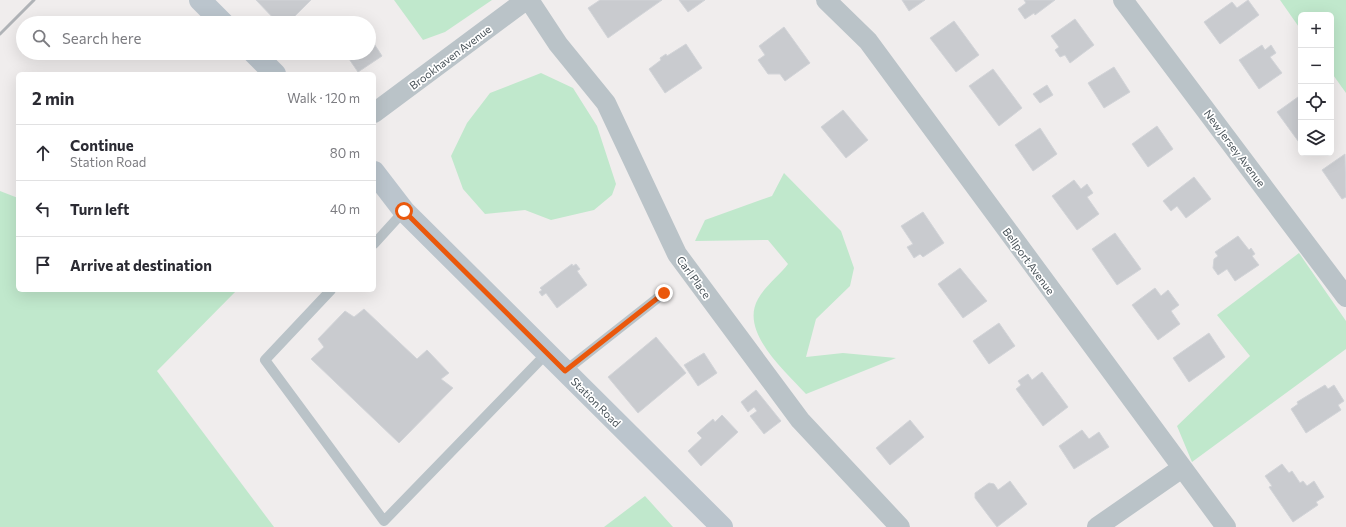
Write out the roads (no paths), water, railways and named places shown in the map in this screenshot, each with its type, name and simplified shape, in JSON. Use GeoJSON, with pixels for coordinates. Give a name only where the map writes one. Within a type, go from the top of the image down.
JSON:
{"type":"FeatureCollection","features":[{"type":"Feature","properties":{"kind":"main road"},"geometry":{"type":"LineString","coordinates":[[200,0],[216,16]]}},
{"type":"Feature","properties":{"kind":"main road"},"geometry":{"type":"LineString","coordinates":[[261,60],[273,72]]}},
{"type":"Feature","properties":{"kind":"main road","name":"Station Road"},"geometry":{"type":"LineString","coordinates":[[376,175],[404,211],[722,527]]}},
{"type":"Feature","properties":{"kind":"street","name":"Brookhaven Avenue"},"geometry":{"type":"LineString","coordinates":[[376,112],[528,0]]}},
{"type":"Feature","properties":{"kind":"street","name":"Carl Place"},"geometry":{"type":"LineString","coordinates":[[528,0],[558,44],[606,103],[676,254],[800,420],[900,527]]}},
{"type":"Feature","properties":{"kind":"street","name":"Bellport Avenue"},"geometry":{"type":"LineString","coordinates":[[826,0],[868,41],[1226,527]]}},
{"type":"Feature","properties":{"kind":"street","name":"New Jersey Avenue"},"geometry":{"type":"LineString","coordinates":[[1123,0],[1346,297]]}},
{"type":"Feature","properties":{"kind":"street"},"geometry":{"type":"LineString","coordinates":[[1097,527],[1182,468]]}},
{"type":"Feature","properties":{"kind":"lane"},"geometry":{"type":"LineString","coordinates":[[376,242],[404,211]]}},
{"type":"Feature","properties":{"kind":"lane"},"geometry":{"type":"LineString","coordinates":[[329,292],[265,360],[384,521],[547,353]]}},
{"type":"Feature","properties":{"kind":"lane"},"geometry":{"type":"LineString","coordinates":[[565,371],[664,293]]}},
{"type":"Feature","properties":{"kind":"railway"},"geometry":{"type":"LineString","coordinates":[[18,16],[34,0]]}},
{"type":"Feature","properties":{"kind":"railway"},"geometry":{"type":"LineString","coordinates":[[0,34],[16,18]]}}]}
